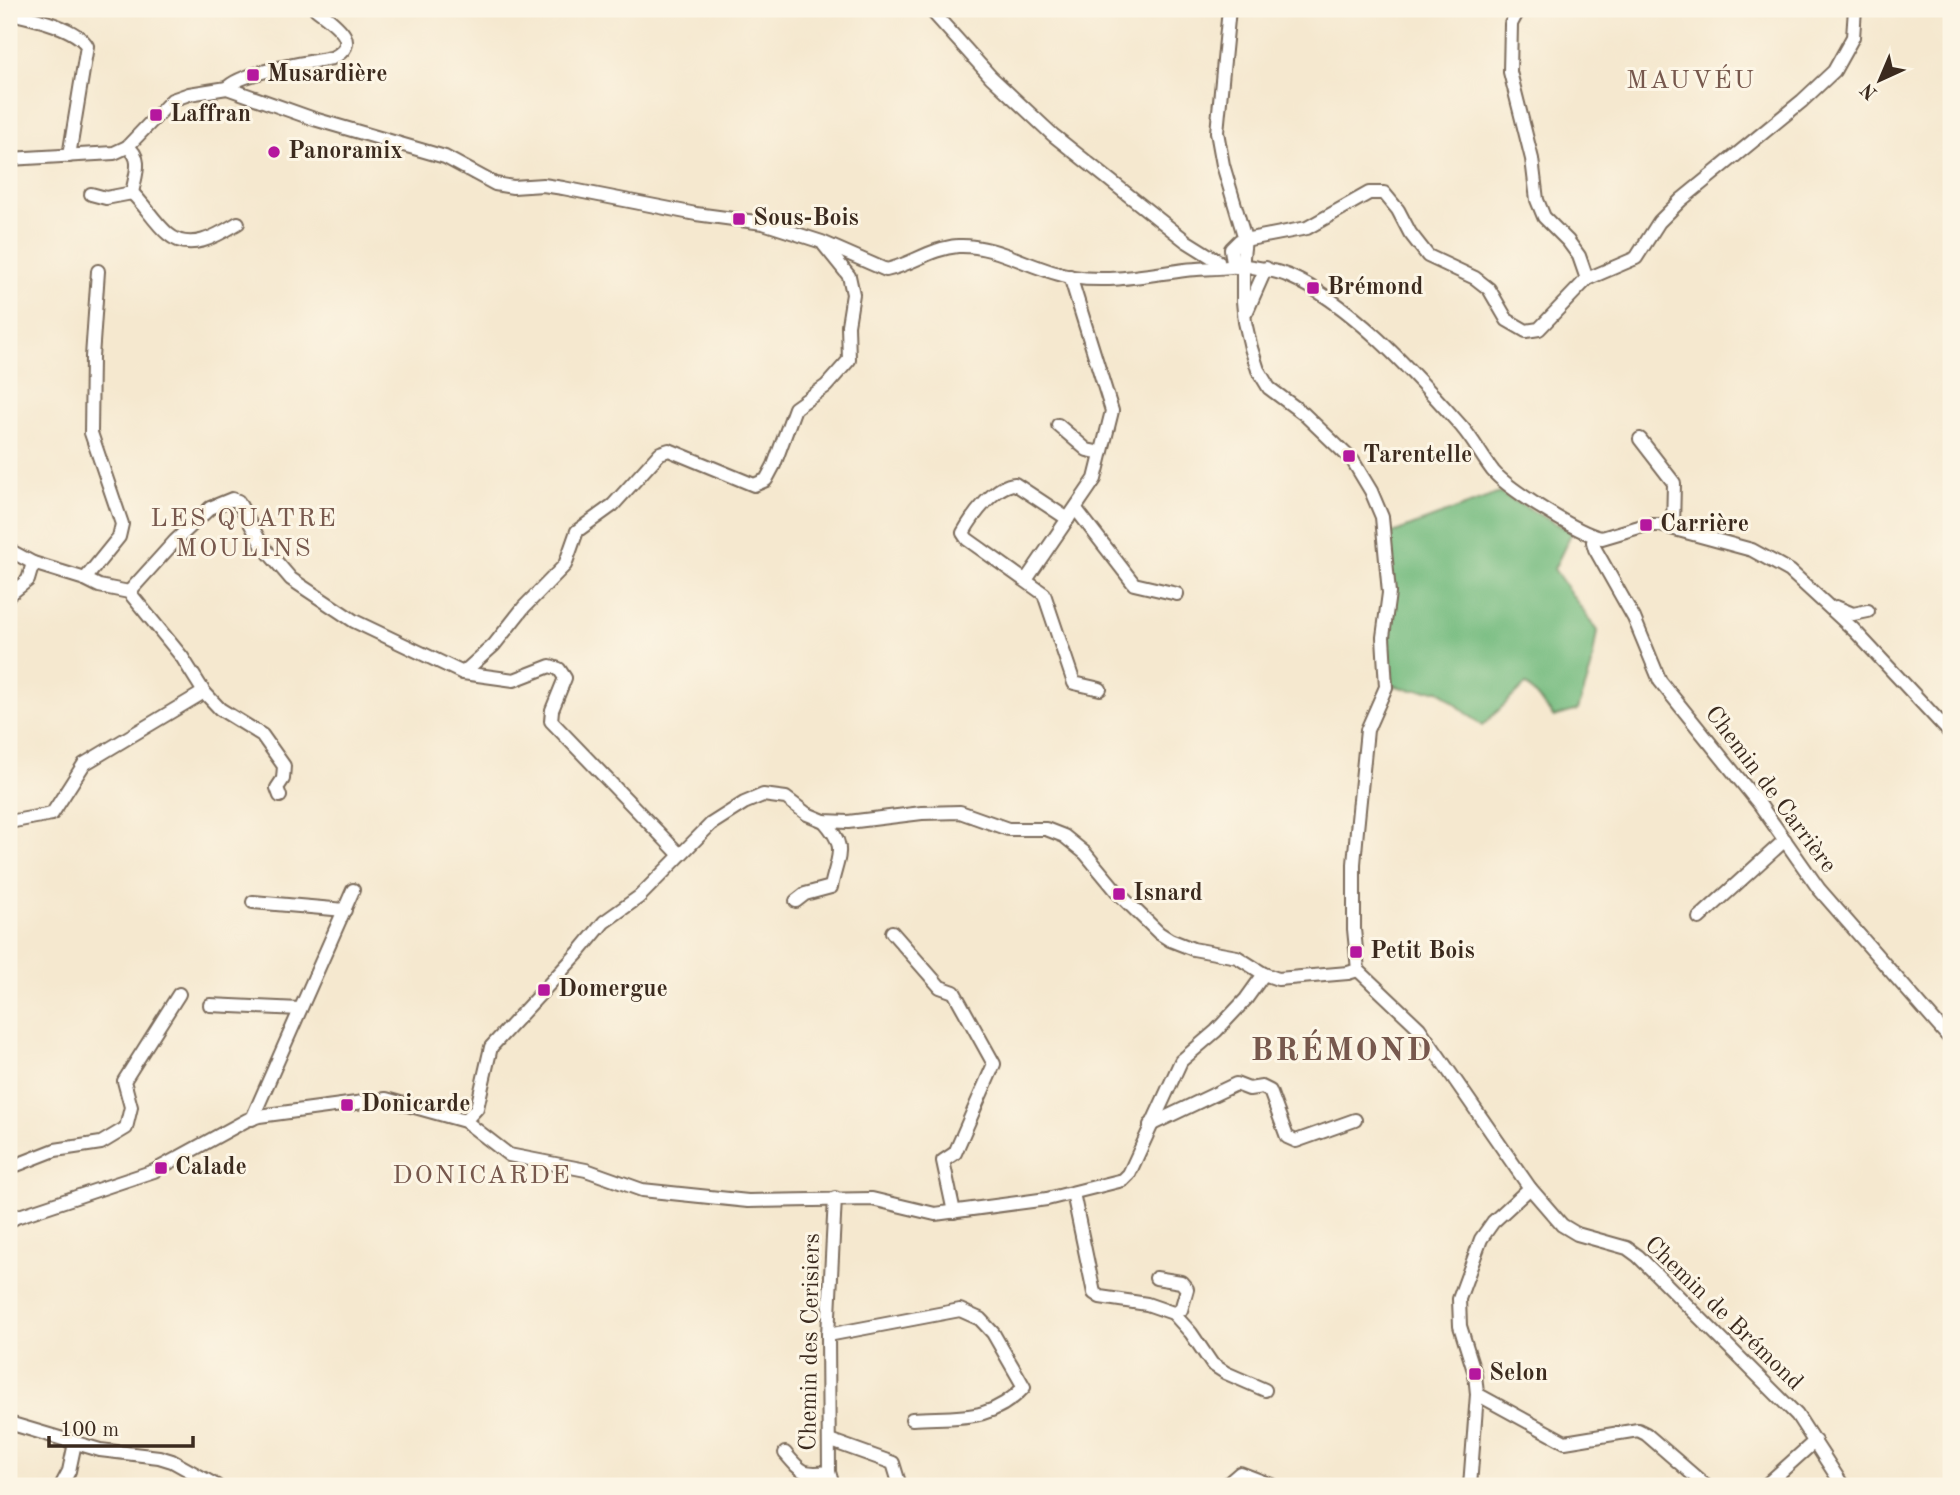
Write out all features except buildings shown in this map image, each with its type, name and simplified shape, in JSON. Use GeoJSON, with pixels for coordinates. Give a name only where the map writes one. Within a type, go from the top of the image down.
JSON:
{"type":"FeatureCollection","features":[{"type":"Feature","properties":{"kind":"street"},"geometry":{"type":"LineString","coordinates":[[227,88],[234,81],[246,77],[341,54],[346,39],[342,31],[316,9]]}},
{"type":"Feature","properties":{"kind":"street"},"geometry":{"type":"LineString","coordinates":[[930,9],[991,77],[1053,135],[1186,241],[1210,264]]}},
{"type":"Feature","properties":{"kind":"street"},"geometry":{"type":"LineString","coordinates":[[465,1121],[477,1108],[488,1052],[494,1043],[604,922],[639,897],[724,813],[763,795],[786,798],[807,814],[824,821],[848,822],[922,813],[960,812],[1007,829],[1046,829],[1064,836],[1085,853],[1119,894],[1158,933],[1182,946],[1247,961],[1264,974],[1278,979],[1358,970],[1354,929],[1357,830],[1367,730],[1386,687],[1383,637],[1389,593],[1382,517],[1363,475],[1349,456],[1304,414],[1269,388],[1258,370],[1245,322],[1237,265],[1245,239],[1223,165],[1217,132],[1229,9]]}},
{"type":"Feature","properties":{"kind":"street"},"geometry":{"type":"LineString","coordinates":[[1519,9],[1511,24],[1510,72],[1532,159],[1537,200],[1544,217],[1579,256],[1587,279]]}},
{"type":"Feature","properties":{"kind":"street"},"geometry":{"type":"LineString","coordinates":[[1245,239],[1307,228],[1369,193],[1384,193],[1428,256],[1475,278],[1489,289],[1507,320],[1526,331],[1539,329],[1587,279],[1636,258],[1659,222],[1681,200],[1802,101],[1834,71],[1853,37],[1855,9]]}},
{"type":"Feature","properties":{"kind":"street"},"geometry":{"type":"LineString","coordinates":[[11,13],[48,15],[82,38],[87,46],[69,156]]}},
{"type":"Feature","properties":{"kind":"street"},"geometry":{"type":"LineString","coordinates":[[9,159],[107,154],[127,147],[172,100],[189,94],[227,88],[314,119],[445,157],[495,184],[563,188],[696,214],[763,223],[822,242],[879,269],[886,270],[933,251],[957,246],[971,246],[1070,276],[1121,278],[1186,270],[1210,264],[1266,268],[1312,288],[1386,346],[1463,429],[1494,471],[1530,500],[1595,537],[1608,537],[1646,525],[1673,528],[1752,550],[1790,571],[1854,630],[1951,734]]}},
{"type":"Feature","properties":{"kind":"street"},"geometry":{"type":"LineString","coordinates":[[127,147],[136,152],[138,159],[132,193]]}},
{"type":"Feature","properties":{"kind":"street"},"geometry":{"type":"LineString","coordinates":[[91,194],[106,198],[132,193]]}},
{"type":"Feature","properties":{"kind":"street"},"geometry":{"type":"LineString","coordinates":[[132,193],[169,235],[185,241],[201,242],[238,223]]}},
{"type":"Feature","properties":{"kind":"street"},"geometry":{"type":"LineString","coordinates":[[463,673],[494,645],[524,607],[565,565],[577,531],[613,505],[660,453],[668,450],[754,485],[766,480],[795,408],[826,386],[849,360],[848,325],[852,285],[849,276],[822,242]]}},
{"type":"Feature","properties":{"kind":"street"},"geometry":{"type":"LineString","coordinates":[[1245,322],[1251,298],[1266,268]]}},
{"type":"Feature","properties":{"kind":"street"},"geometry":{"type":"LineString","coordinates":[[85,579],[119,537],[122,524],[91,433],[92,357],[98,271]]}},
{"type":"Feature","properties":{"kind":"street"},"geometry":{"type":"LineString","coordinates":[[1026,580],[1095,479],[1112,411],[1070,276]]}},
{"type":"Feature","properties":{"kind":"street"},"geometry":{"type":"LineString","coordinates":[[1058,425],[1087,450],[1101,453]]}},
{"type":"Feature","properties":{"kind":"street"},"geometry":{"type":"LineString","coordinates":[[1640,439],[1674,483],[1673,528]]}},
{"type":"Feature","properties":{"kind":"street"},"geometry":{"type":"LineString","coordinates":[[1100,689],[1074,683],[1044,594],[967,539],[963,533],[966,528],[997,490],[1007,484],[1016,484],[1072,514],[1134,584],[1177,594]]}},
{"type":"Feature","properties":{"kind":"street"},"geometry":{"type":"LineString","coordinates":[[129,592],[175,541],[210,508],[232,499],[238,501],[262,545],[291,579],[354,621],[463,673],[514,680],[550,666],[559,669],[565,678],[552,710],[551,721],[680,855]]}},
{"type":"Feature","properties":{"kind":"street","name":"Chemin de Carrière"},"geometry":{"type":"LineString","coordinates":[[1595,537],[1595,549],[1634,618],[1660,681],[1760,805],[1819,889],[1951,1041]]}},
{"type":"Feature","properties":{"kind":"street"},"geometry":{"type":"LineString","coordinates":[[9,550],[33,563],[99,586],[129,592],[182,657],[204,692],[220,709],[262,736],[284,766],[283,779],[277,788],[280,796]]}},
{"type":"Feature","properties":{"kind":"street"},"geometry":{"type":"LineString","coordinates":[[9,595],[28,580],[33,563]]}},
{"type":"Feature","properties":{"kind":"street"},"geometry":{"type":"LineString","coordinates":[[1825,601],[1847,612],[1861,614],[1868,611],[1854,630]]}},
{"type":"Feature","properties":{"kind":"street"},"geometry":{"type":"LineString","coordinates":[[9,822],[52,814],[84,764],[204,692]]}},
{"type":"Feature","properties":{"kind":"street"},"geometry":{"type":"LineString","coordinates":[[796,901],[804,894],[831,887],[840,845],[838,836],[824,821]]}},
{"type":"Feature","properties":{"kind":"street"},"geometry":{"type":"LineString","coordinates":[[1699,918],[1785,840]]}},
{"type":"Feature","properties":{"kind":"street"},"geometry":{"type":"LineString","coordinates":[[252,1119],[354,890]]}},
{"type":"Feature","properties":{"kind":"street"},"geometry":{"type":"LineString","coordinates":[[253,902],[345,910]]}},
{"type":"Feature","properties":{"kind":"street"},"geometry":{"type":"LineString","coordinates":[[892,932],[940,987],[954,992],[994,1064],[955,1153],[943,1161],[954,1212]]}},
{"type":"Feature","properties":{"kind":"street","name":"Chemin de Brémond"},"geometry":{"type":"LineString","coordinates":[[1358,970],[1419,1028],[1530,1188],[1569,1230],[1627,1248],[1638,1256],[1788,1405],[1815,1441],[1843,1486]]}},
{"type":"Feature","properties":{"kind":"street"},"geometry":{"type":"LineString","coordinates":[[9,1221],[154,1171],[252,1119],[379,1098],[465,1121],[509,1155],[586,1170],[642,1190],[748,1201],[872,1199],[935,1214],[1073,1193],[1123,1180],[1129,1174],[1181,1061],[1216,1031],[1246,999],[1264,974]]}},
{"type":"Feature","properties":{"kind":"street"},"geometry":{"type":"LineString","coordinates":[[9,1168],[55,1150],[101,1143],[126,1128],[131,1107],[124,1081],[179,995]]}},
{"type":"Feature","properties":{"kind":"street"},"geometry":{"type":"LineString","coordinates":[[210,1005],[300,1009]]}},
{"type":"Feature","properties":{"kind":"street"},"geometry":{"type":"LineString","coordinates":[[1150,1125],[1236,1084],[1249,1088],[1262,1087],[1270,1091],[1287,1137],[1296,1141],[1355,1120]]}},
{"type":"Feature","properties":{"kind":"street"},"geometry":{"type":"LineString","coordinates":[[1470,1486],[1477,1394],[1475,1374],[1460,1326],[1462,1288],[1481,1239],[1493,1222],[1530,1188]]}},
{"type":"Feature","properties":{"kind":"street"},"geometry":{"type":"LineString","coordinates":[[1073,1193],[1094,1293],[1100,1297],[1147,1304],[1173,1313],[1212,1363],[1226,1373],[1265,1390]]}},
{"type":"Feature","properties":{"kind":"street","name":"Chemin des Cerisiers"},"geometry":{"type":"LineString","coordinates":[[833,1486],[829,1472],[828,1335],[835,1198]]}},
{"type":"Feature","properties":{"kind":"street"},"geometry":{"type":"LineString","coordinates":[[1156,1278],[1181,1282],[1187,1289],[1181,1310],[1173,1313]]}},
{"type":"Feature","properties":{"kind":"street"},"geometry":{"type":"LineString","coordinates":[[828,1335],[960,1310],[980,1319],[993,1333],[1024,1387],[1011,1401],[987,1414],[912,1419]]}},
{"type":"Feature","properties":{"kind":"street"},"geometry":{"type":"LineString","coordinates":[[1477,1394],[1565,1442],[1638,1430],[1706,1486]]}},
{"type":"Feature","properties":{"kind":"street"},"geometry":{"type":"LineString","coordinates":[[9,1423],[100,1450],[159,1457],[217,1486]]}},
{"type":"Feature","properties":{"kind":"street"},"geometry":{"type":"LineString","coordinates":[[830,1440],[893,1463],[900,1486]]}},
{"type":"Feature","properties":{"kind":"street"},"geometry":{"type":"LineString","coordinates":[[1765,1486],[1815,1441]]}},
{"type":"Feature","properties":{"kind":"street"},"geometry":{"type":"LineString","coordinates":[[61,1486],[69,1471],[75,1443]]}},
{"type":"Feature","properties":{"kind":"street"},"geometry":{"type":"LineString","coordinates":[[785,1453],[801,1471],[808,1474],[829,1472]]}},
{"type":"Feature","properties":{"kind":"street"},"geometry":{"type":"LineString","coordinates":[[1225,1486],[1240,1473],[1274,1486]]}},
{"type":"Feature","properties":{"kind":"green space"},"geometry":{"type":"Polygon","coordinates":[[[1499,493],[1572,532],[1554,569],[1597,631],[1591,669],[1578,710],[1554,717],[1526,684],[1482,726],[1439,690],[1411,690],[1388,684],[1387,535],[1499,493]]]}},
{"type":"Feature","properties":{"kind":"place","name":"Musardière"},"geometry":{"type":"Point","coordinates":[253,75]}},
{"type":"Feature","properties":{"kind":"place","name":"Laffran"},"geometry":{"type":"Point","coordinates":[156,115]}},
{"type":"Feature","properties":{"kind":"place","name":"Panoramix"},"geometry":{"type":"Point","coordinates":[274,152]}},
{"type":"Feature","properties":{"kind":"place","name":"Sous-Bois"},"geometry":{"type":"Point","coordinates":[739,219]}},
{"type":"Feature","properties":{"kind":"place","name":"Brémond"},"geometry":{"type":"Point","coordinates":[1313,288]}},
{"type":"Feature","properties":{"kind":"place","name":"Tarentelle"},"geometry":{"type":"Point","coordinates":[1349,456]}},
{"type":"Feature","properties":{"kind":"place","name":"Carrière"},"geometry":{"type":"Point","coordinates":[1646,525]}},
{"type":"Feature","properties":{"kind":"place","name":"Isnard"},"geometry":{"type":"Point","coordinates":[1119,894]}},
{"type":"Feature","properties":{"kind":"place","name":"Petit Bois"},"geometry":{"type":"Point","coordinates":[1356,952]}},
{"type":"Feature","properties":{"kind":"place","name":"Domergue"},"geometry":{"type":"Point","coordinates":[544,990]}},
{"type":"Feature","properties":{"kind":"place","name":"Donicarde"},"geometry":{"type":"Point","coordinates":[347,1105]}},
{"type":"Feature","properties":{"kind":"place","name":"Calade"},"geometry":{"type":"Point","coordinates":[161,1168]}},
{"type":"Feature","properties":{"kind":"place","name":"Selon"},"geometry":{"type":"Point","coordinates":[1475,1374]}},
{"type":"Feature","properties":{"kind":"district","name":"MAUVÉU"},"geometry":{"type":"Point","coordinates":[1691,81]}},
{"type":"Feature","properties":{"kind":"district","name":"LES QUATRE MOULINS"},"geometry":{"type":"Point","coordinates":[244,534]}},
{"type":"Feature","properties":{"kind":"district","name":"BRÉMOND"},"geometry":{"type":"Point","coordinates":[1342,1052]}},
{"type":"Feature","properties":{"kind":"district","name":"DONICARDE"},"geometry":{"type":"Point","coordinates":[482,1176]}}]}
